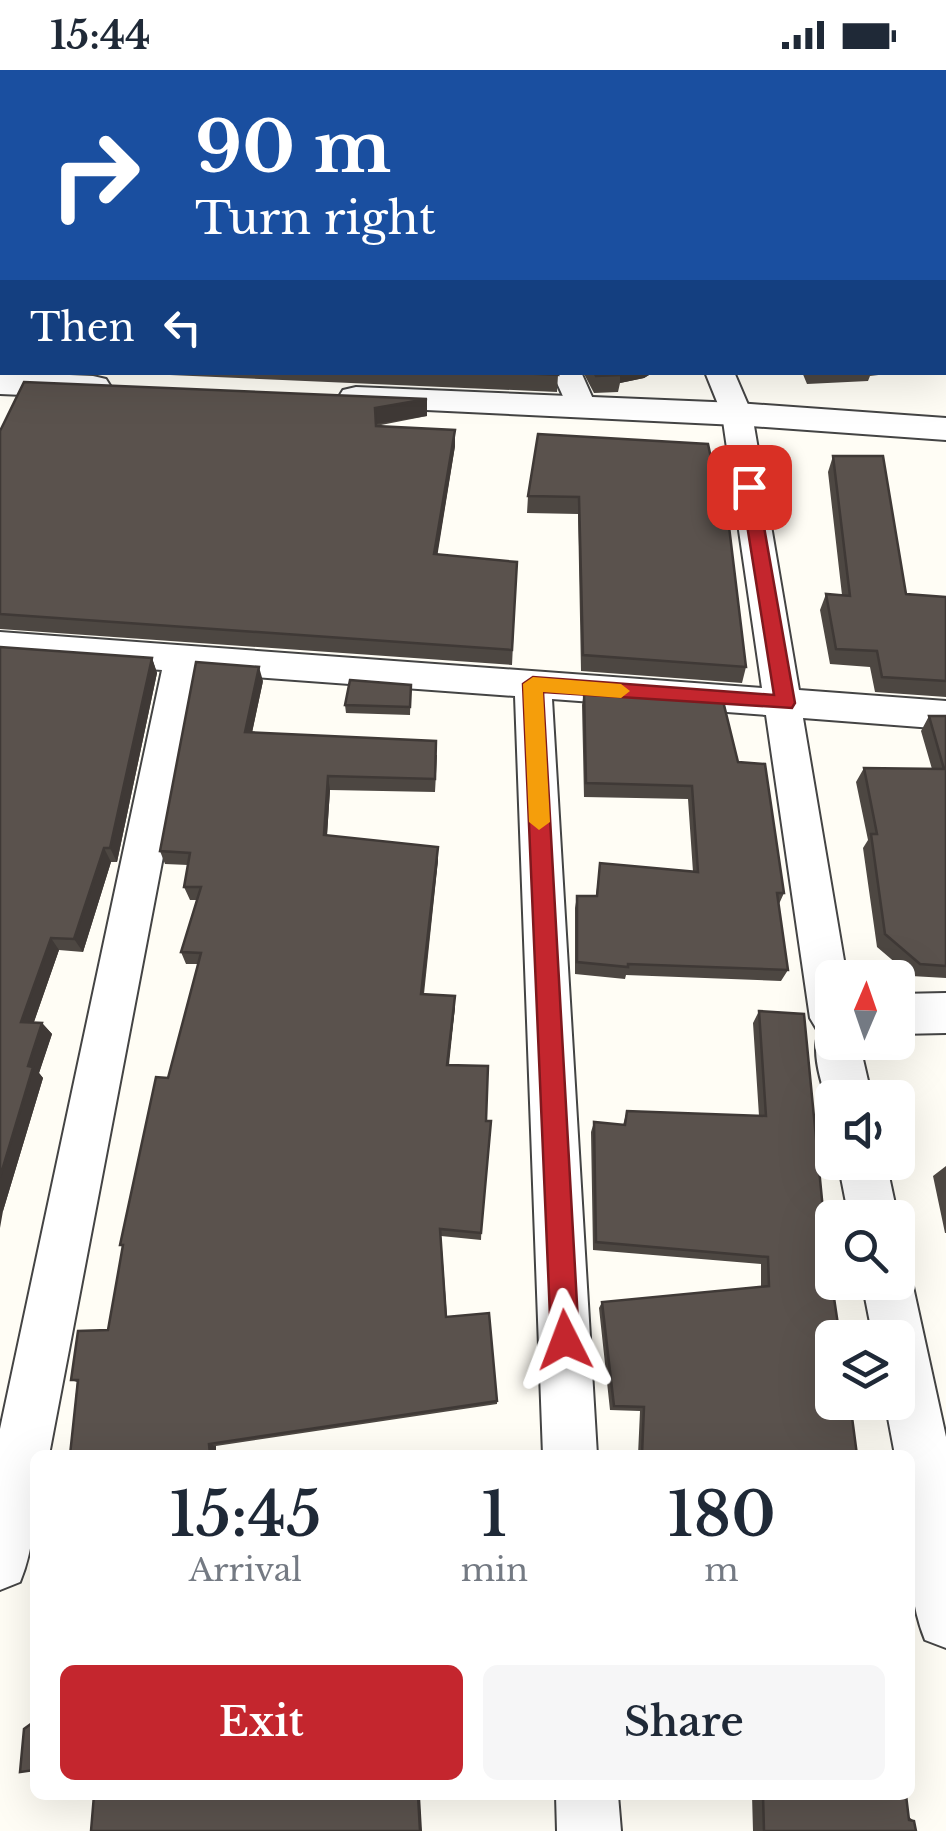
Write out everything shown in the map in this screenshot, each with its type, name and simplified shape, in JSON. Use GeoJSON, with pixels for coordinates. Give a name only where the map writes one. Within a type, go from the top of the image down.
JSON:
{"type":"FeatureCollection","features":[{"type":"Feature","properties":{"kind":"street"},"geometry":{"type":"LineString","coordinates":[[567,375],[582,408]]}},
{"type":"Feature","properties":{"kind":"street"},"geometry":{"type":"LineString","coordinates":[[720,375],[737,414],[786,703],[824,960]]}},
{"type":"Feature","properties":{"kind":"street"},"geometry":{"type":"LineString","coordinates":[[0,383],[136,389]]}},
{"type":"Feature","properties":{"kind":"street"},"geometry":{"type":"LineString","coordinates":[[330,397],[737,414],[946,429]]}},
{"type":"Feature","properties":{"kind":"street"},"geometry":{"type":"LineString","coordinates":[[0,644],[946,715]]}},
{"type":"Feature","properties":{"kind":"street"},"geometry":{"type":"LineString","coordinates":[[0,1562],[183,657]]}},
{"type":"Feature","properties":{"kind":"street"},"geometry":{"type":"LineString","coordinates":[[533,684],[570,1450]]}},
{"type":"Feature","properties":{"kind":"street"},"geometry":{"type":"LineString","coordinates":[[915,1014],[946,1013]]}},
{"type":"Feature","properties":{"kind":"street"},"geometry":{"type":"LineString","coordinates":[[892,1300],[933,1442],[946,1619]]}},
{"type":"Feature","properties":{"kind":"street"},"geometry":{"type":"LineString","coordinates":[[587,1800],[589,1831]]}},
{"type":"Feature","properties":{"kind":"building"},"geometry":{"type":"Polygon","coordinates":[[[24,382],[427,399],[375,408],[376,426],[455,430],[434,554],[517,562],[512,650],[0,614],[0,431],[24,382]]]}},
{"type":"Feature","properties":{"kind":"building"},"geometry":{"type":"Polygon","coordinates":[[[538,434],[708,444],[722,510],[727,510],[746,667],[583,655],[579,497],[528,496],[538,434]]]}},
{"type":"Feature","properties":{"kind":"building"},"geometry":{"type":"Polygon","coordinates":[[[833,456],[883,456],[906,594],[946,597],[946,681],[882,677],[877,651],[836,649],[826,594],[850,596],[833,456]]]}},
{"type":"Feature","properties":{"kind":"building"},"geometry":{"type":"Polygon","coordinates":[[[0,647],[152,658],[110,848],[104,848],[74,939],[51,938],[21,1022],[42,1023],[0,1177],[0,647]]]}},
{"type":"Feature","properties":{"kind":"building"},"geometry":{"type":"Polygon","coordinates":[[[196,662],[259,667],[245,732],[436,741],[435,779],[328,776],[324,835],[438,847],[421,994],[455,996],[447,1065],[488,1066],[486,1121],[491,1121],[481,1233],[440,1229],[446,1317],[489,1313],[497,1401],[209,1444],[210,1450],[71,1450],[78,1380],[71,1380],[78,1331],[108,1330],[120,1245],[156,1077],[168,1078],[201,953],[181,952],[201,887],[184,887],[190,853],[160,851],[196,662]]]}},
{"type":"Feature","properties":{"kind":"building"},"geometry":{"type":"Polygon","coordinates":[[[350,680],[411,685],[410,707],[345,705],[350,680]]]}},
{"type":"Feature","properties":{"kind":"building"},"geometry":{"type":"Polygon","coordinates":[[[584,691],[723,701],[738,762],[765,764],[784,893],[777,893],[788,970],[628,967],[577,962],[577,896],[597,896],[600,863],[698,872],[692,786],[586,783],[584,691]]]}},
{"type":"Feature","properties":{"kind":"building"},"geometry":{"type":"Polygon","coordinates":[[[929,716],[946,716],[946,966],[920,964],[885,934],[871,834],[877,834],[864,768],[944,769],[929,716]]]}},
{"type":"Feature","properties":{"kind":"building"},"geometry":{"type":"Polygon","coordinates":[[[759,1011],[804,1014],[815,1127],[815,1180],[820,1180],[822,1200],[815,1200],[815,1300],[834,1300],[837,1320],[815,1320],[815,1420],[852,1420],[856,1450],[642,1450],[644,1407],[614,1406],[602,1302],[769,1286],[768,1257],[596,1242],[594,1122],[625,1125],[627,1111],[766,1116],[759,1011]]]}},
{"type":"Feature","properties":{"kind":"building"},"geometry":{"type":"Polygon","coordinates":[[[30,1725],[30,1771],[20,1772],[24,1729],[30,1725]]]}},
{"type":"Feature","properties":{"kind":"building"},"geometry":{"type":"Polygon","coordinates":[[[94,1800],[418,1800],[420,1831],[91,1831],[94,1800]]]}},
{"type":"Feature","properties":{"kind":"building"},"geometry":{"type":"Polygon","coordinates":[[[763,1800],[907,1800],[909,1820],[914,1821],[916,1831],[764,1831],[763,1800]]]}},
{"type":"Feature","properties":{"kind":"slow traffic"},"geometry":{"type":"LineString","coordinates":[[539,822],[533,684],[621,691]]}},
{"type":"Feature","properties":{"kind":"route"},"geometry":{"type":"LineString","coordinates":[[565,1340],[533,684],[786,703],[749,487]]}}]}
